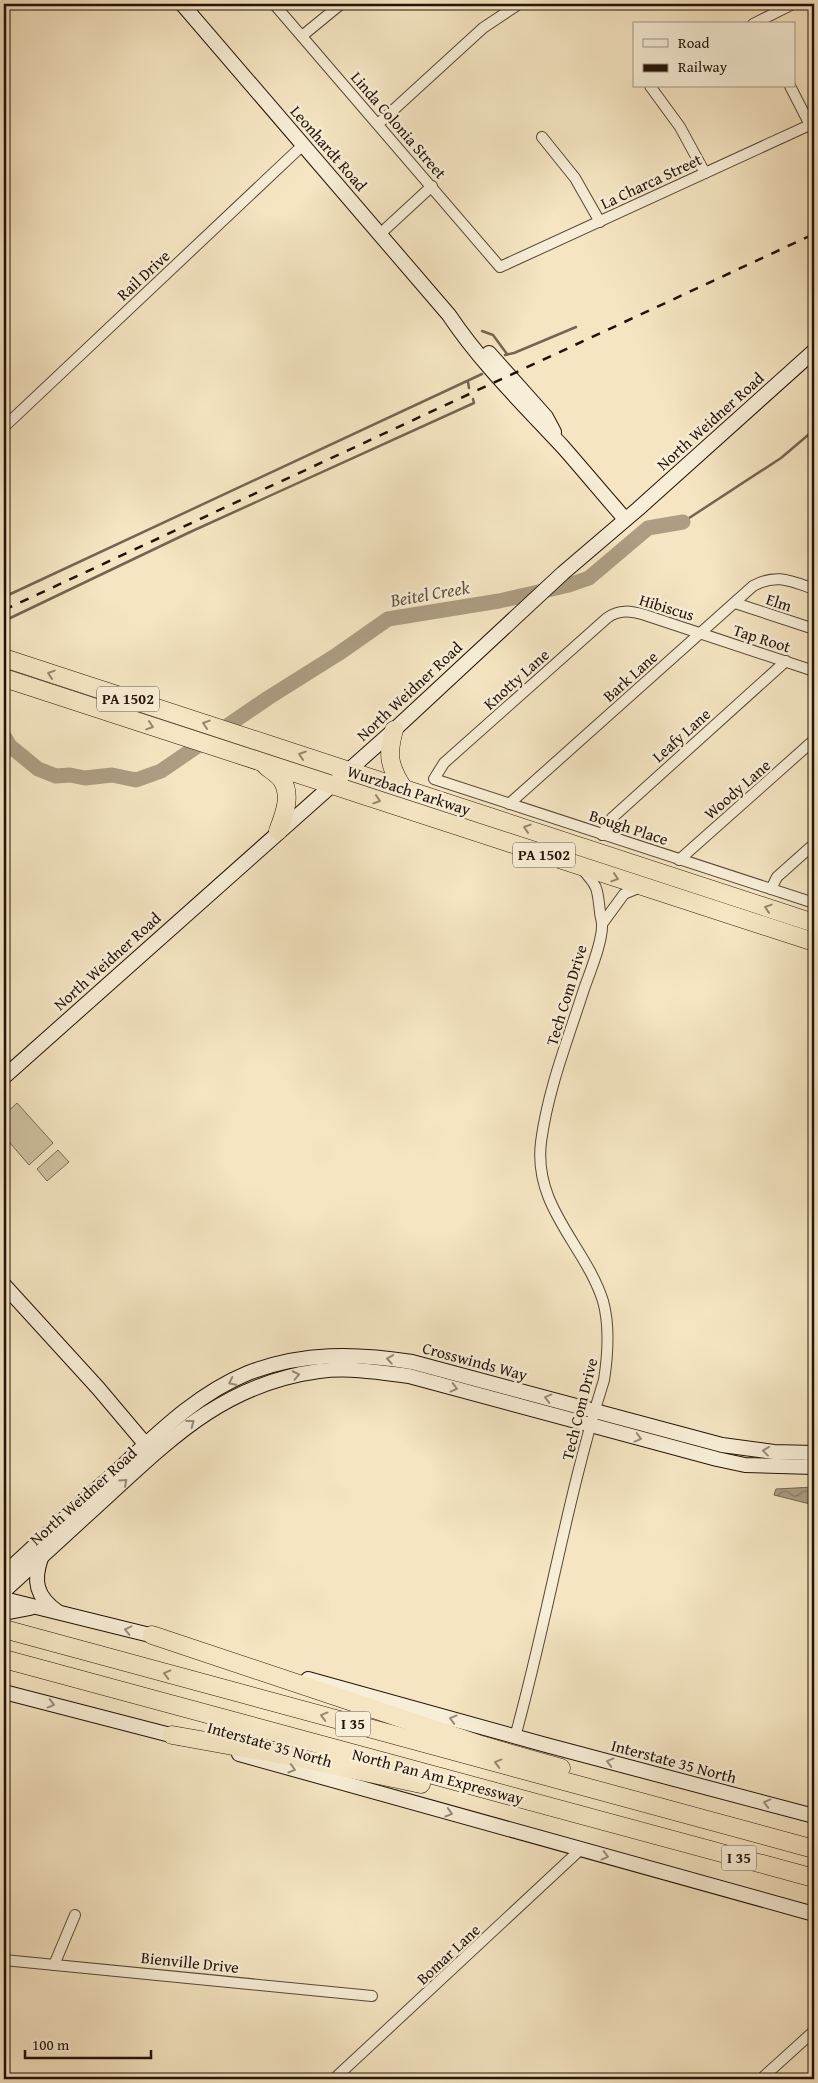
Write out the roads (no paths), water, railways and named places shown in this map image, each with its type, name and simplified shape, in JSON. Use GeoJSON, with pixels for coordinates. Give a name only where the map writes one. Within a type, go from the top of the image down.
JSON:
{"type":"FeatureCollection","features":[{"type":"Feature","properties":{"kind":"highway","name":"Wurzbach Parkway"},"geometry":{"type":"LineString","coordinates":[[4,658],[814,923]]}},
{"type":"Feature","properties":{"kind":"highway","name":"Wurzbach Parkway"},"geometry":{"type":"LineString","coordinates":[[4,678],[235,755],[814,942]]}},
{"type":"Feature","properties":{"kind":"highway"},"geometry":{"type":"LineString","coordinates":[[394,730],[390,743],[390,759],[392,771],[403,788]]}},
{"type":"Feature","properties":{"kind":"highway"},"geometry":{"type":"LineString","coordinates":[[264,764],[282,779],[287,795],[285,814],[278,831]]}},
{"type":"Feature","properties":{"kind":"highway","name":"North Pan Am Expressway"},"geometry":{"type":"LineString","coordinates":[[4,1629],[814,1849]]}},
{"type":"Feature","properties":{"kind":"highway"},"geometry":{"type":"LineString","coordinates":[[152,1635],[481,1745],[615,1783],[663,1808]]}},
{"type":"Feature","properties":{"kind":"highway","name":"North Pan Am Expressway"},"geometry":{"type":"LineString","coordinates":[[4,1659],[814,1878]]}},
{"type":"Feature","properties":{"kind":"highway"},"geometry":{"type":"LineString","coordinates":[[172,1735],[364,1770],[524,1811],[657,1835],[787,1883],[814,1890]]}},
{"type":"Feature","properties":{"kind":"highway"},"geometry":{"type":"LineString","coordinates":[[703,1819],[728,1814],[814,1837]]}},
{"type":"Feature","properties":{"kind":"main road","name":"Leonhardt Road"},"geometry":{"type":"LineString","coordinates":[[182,4],[380,234],[497,377],[625,519]]}},
{"type":"Feature","properties":{"kind":"main road","name":"North Weidner Road"},"geometry":{"type":"LineString","coordinates":[[4,1077],[278,831],[394,730],[563,573],[814,351]]}},
{"type":"Feature","properties":{"kind":"main road","name":"North Weidner Road"},"geometry":{"type":"LineString","coordinates":[[4,1286],[98,1388],[150,1450]]}},
{"type":"Feature","properties":{"kind":"main road","name":"Crosswinds Way"},"geometry":{"type":"LineString","coordinates":[[150,1450],[229,1399],[319,1364],[370,1356],[412,1362],[722,1445],[774,1452],[814,1453]]}},
{"type":"Feature","properties":{"kind":"main road","name":"Crosswinds Way"},"geometry":{"type":"LineString","coordinates":[[319,1364],[409,1376],[745,1465],[814,1468]]}},
{"type":"Feature","properties":{"kind":"main road","name":"North Weidner Road"},"geometry":{"type":"LineString","coordinates":[[4,1591],[41,1558],[150,1450]]}},
{"type":"Feature","properties":{"kind":"main road","name":"North Weidner Road"},"geometry":{"type":"LineString","coordinates":[[4,1574],[150,1450]]}},
{"type":"Feature","properties":{"kind":"main road"},"geometry":{"type":"LineString","coordinates":[[41,1558],[36,1572],[39,1590],[45,1601],[63,1615]]}},
{"type":"Feature","properties":{"kind":"main road","name":"Interstate 35 North"},"geometry":{"type":"LineString","coordinates":[[4,1599],[63,1615],[152,1635],[515,1736],[814,1816]]}},
{"type":"Feature","properties":{"kind":"main road"},"geometry":{"type":"LineString","coordinates":[[4,1613],[36,1607]]}},
{"type":"Feature","properties":{"kind":"main road","name":"Interstate 35 North"},"geometry":{"type":"LineString","coordinates":[[4,1692],[172,1735],[814,1914]]}},
{"type":"Feature","properties":{"kind":"street","name":"Linda Colonia Street"},"geometry":{"type":"LineString","coordinates":[[274,4],[500,267]]}},
{"type":"Feature","properties":{"kind":"street"},"geometry":{"type":"LineString","coordinates":[[302,36],[340,4]]}},
{"type":"Feature","properties":{"kind":"street"},"geometry":{"type":"LineString","coordinates":[[378,124],[483,28],[519,4]]}},
{"type":"Feature","properties":{"kind":"street"},"geometry":{"type":"LineString","coordinates":[[756,22],[793,4]]}},
{"type":"Feature","properties":{"kind":"street"},"geometry":{"type":"LineString","coordinates":[[652,88],[680,126],[705,173]]}},
{"type":"Feature","properties":{"kind":"street"},"geometry":{"type":"LineString","coordinates":[[791,88],[812,124]]}},
{"type":"Feature","properties":{"kind":"street","name":"La Charca Street"},"geometry":{"type":"LineString","coordinates":[[500,267],[812,124]]}},
{"type":"Feature","properties":{"kind":"street"},"geometry":{"type":"LineString","coordinates":[[542,137],[575,178],[600,222]]}},
{"type":"Feature","properties":{"kind":"street","name":"Rail Drive"},"geometry":{"type":"LineString","coordinates":[[4,427],[303,145]]}},
{"type":"Feature","properties":{"kind":"street"},"geometry":{"type":"LineString","coordinates":[[380,234],[432,186]]}},
{"type":"Feature","properties":{"kind":"street","name":"Bark Lane"},"geometry":{"type":"LineString","coordinates":[[509,804],[753,586],[775,578],[814,589]]}},
{"type":"Feature","properties":{"kind":"street","name":"Elm"},"geometry":{"type":"LineString","coordinates":[[735,603],[814,629]]}},
{"type":"Feature","properties":{"kind":"street","name":"Hibiscus"},"geometry":{"type":"LineString","coordinates":[[625,611],[645,615],[700,633]]}},
{"type":"Feature","properties":{"kind":"street","name":"Knotty Lane"},"geometry":{"type":"LineString","coordinates":[[434,779],[444,763],[607,618],[614,613],[625,611]]}},
{"type":"Feature","properties":{"kind":"street","name":"Tap Root"},"geometry":{"type":"LineString","coordinates":[[700,633],[814,671]]}},
{"type":"Feature","properties":{"kind":"street","name":"Leafy Lane"},"geometry":{"type":"LineString","coordinates":[[602,834],[612,818],[786,661]]}},
{"type":"Feature","properties":{"kind":"street","name":"Woody Lane"},"geometry":{"type":"LineString","coordinates":[[679,860],[814,740]]}},
{"type":"Feature","properties":{"kind":"street","name":"Bough Place"},"geometry":{"type":"LineString","coordinates":[[434,779],[814,903]]}},
{"type":"Feature","properties":{"kind":"street"},"geometry":{"type":"LineString","coordinates":[[771,890],[777,877],[814,844]]}},
{"type":"Feature","properties":{"kind":"street","name":"Tech Com Drive"},"geometry":{"type":"LineString","coordinates":[[515,1736],[538,1654],[561,1538],[604,1380],[608,1358],[607,1319],[603,1302],[584,1259],[556,1216],[545,1184],[541,1148],[545,1112],[596,953],[602,924],[598,891],[594,882],[580,866]]}},
{"type":"Feature","properties":{"kind":"street","name":"Tech Com Drive"},"geometry":{"type":"LineString","coordinates":[[602,924],[624,894],[641,887]]}},
{"type":"Feature","properties":{"kind":"street","name":"Bomar Lane"},"geometry":{"type":"LineString","coordinates":[[334,2079],[581,1849]]}},
{"type":"Feature","properties":{"kind":"street"},"geometry":{"type":"LineString","coordinates":[[54,1965],[75,1915]]}},
{"type":"Feature","properties":{"kind":"street","name":"Bienville Drive"},"geometry":{"type":"LineString","coordinates":[[4,1960],[372,1996]]}},
{"type":"Feature","properties":{"kind":"street"},"geometry":{"type":"LineString","coordinates":[[761,2079],[814,2031]]}},
{"type":"Feature","properties":{"kind":"water"},"geometry":{"type":"Polygon","coordinates":[[[814,1487],[814,1505],[774,1495],[776,1489],[814,1487]]]}},
{"type":"Feature","properties":{"kind":"waterway"},"geometry":{"type":"LineString","coordinates":[[505,355],[576,327]]}},
{"type":"Feature","properties":{"kind":"waterway"},"geometry":{"type":"LineString","coordinates":[[482,331],[493,335],[507,354]]}},
{"type":"Feature","properties":{"kind":"waterway"},"geometry":{"type":"LineString","coordinates":[[4,597],[482,374]]}},
{"type":"Feature","properties":{"kind":"waterway"},"geometry":{"type":"LineString","coordinates":[[468,382],[469,388]]}},
{"type":"Feature","properties":{"kind":"waterway"},"geometry":{"type":"LineString","coordinates":[[4,621],[188,533],[474,403],[473,399]]}},
{"type":"Feature","properties":{"kind":"waterway","name":"Beitel Creek"},"geometry":{"type":"LineString","coordinates":[[683,522],[781,458],[814,430]]}},
{"type":"Feature","properties":{"kind":"waterway","name":"Beitel Creek"},"geometry":{"type":"LineString","coordinates":[[4,736],[10,746],[38,769],[56,776],[70,775],[85,778],[112,775],[136,780],[161,771],[388,619],[499,601],[569,585],[589,578],[648,528],[683,522]]}},
{"type":"Feature","properties":{"kind":"railway"},"geometry":{"type":"LineString","coordinates":[[4,610],[814,234]]}}]}
